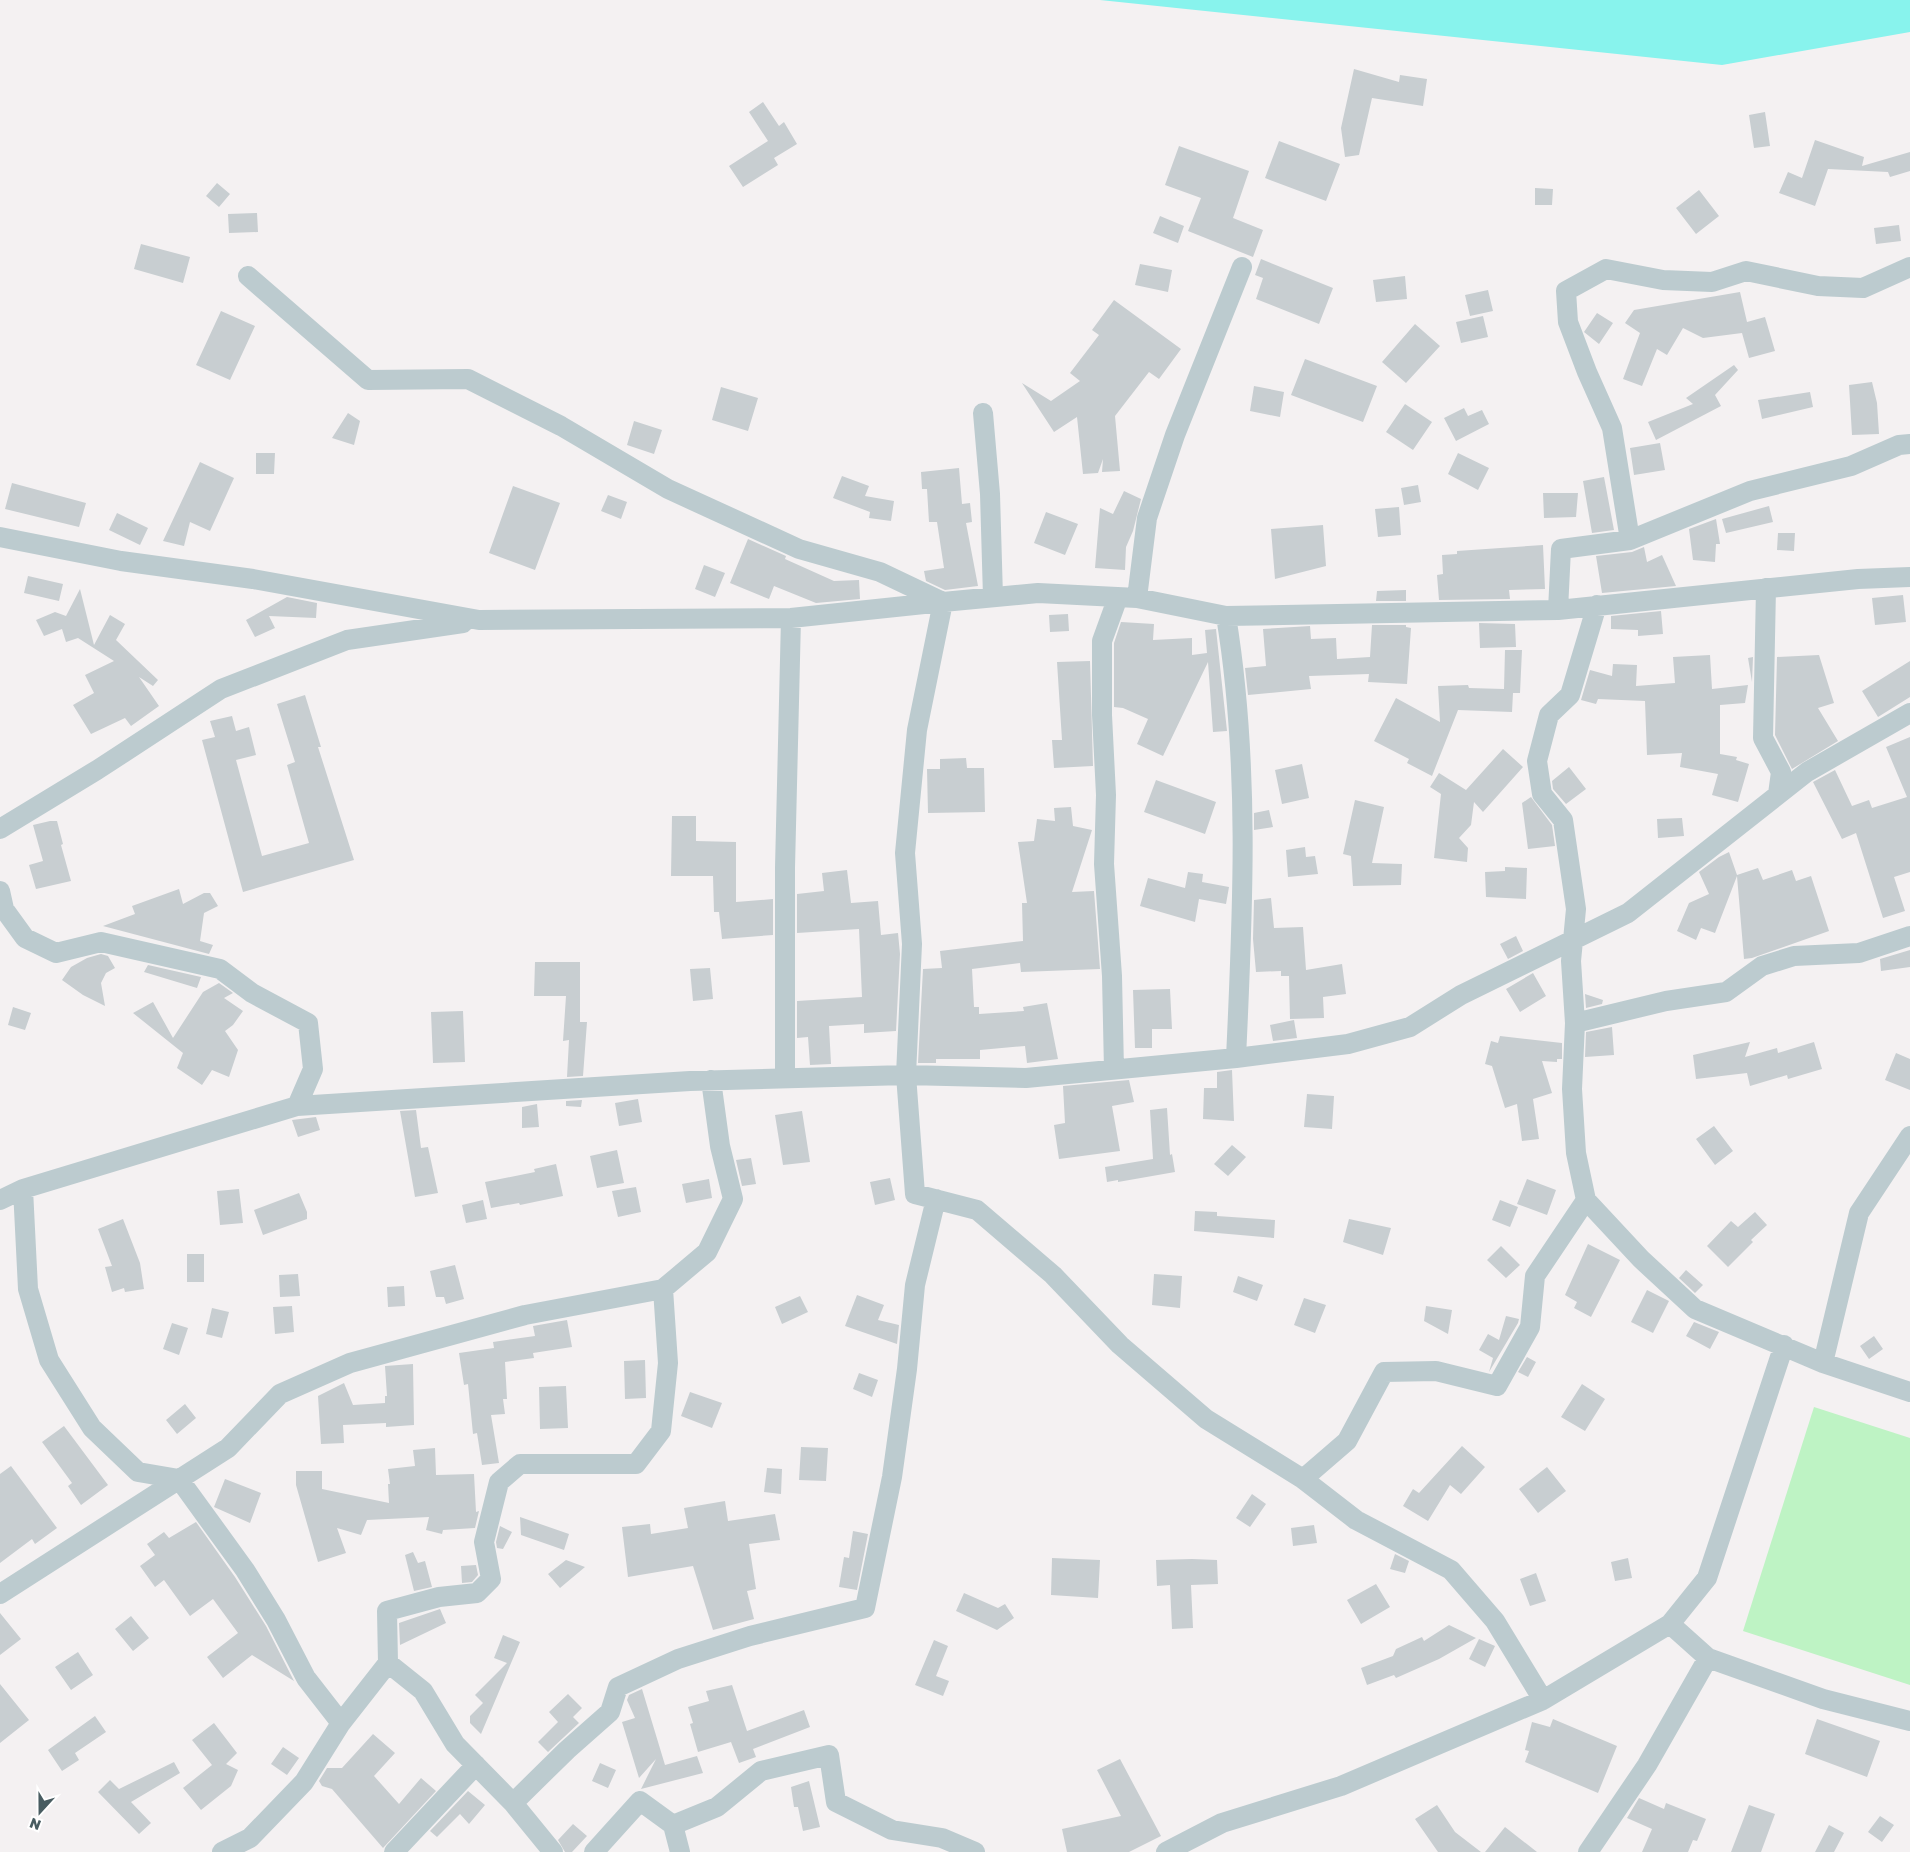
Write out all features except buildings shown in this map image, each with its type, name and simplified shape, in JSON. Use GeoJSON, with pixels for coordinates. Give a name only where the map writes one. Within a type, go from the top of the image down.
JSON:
{"type":"FeatureCollection","features":[{"type":"Feature","properties":{"kind":"street"},"geometry":{"type":"LineString","coordinates":[[1114,1070],[1112,976],[1104,864],[1106,795],[1102,641],[1127,597],[1147,518],[1175,435],[1242,267]]}},
{"type":"Feature","properties":{"kind":"street"},"geometry":{"type":"LineString","coordinates":[[1630,540],[1612,428],[1587,372],[1568,322],[1566,291],[1606,268],[1662,280],[1712,282],[1746,271],[1818,286],[1863,288],[1910,267]]}},
{"type":"Feature","properties":{"kind":"street"},"geometry":{"type":"LineString","coordinates":[[248,276],[368,380],[468,379],[561,426],[668,488],[799,549],[880,572],[943,602]]}},
{"type":"Feature","properties":{"kind":"street"},"geometry":{"type":"LineString","coordinates":[[983,413],[990,494],[993,597]]}},
{"type":"Feature","properties":{"kind":"street"},"geometry":{"type":"LineString","coordinates":[[1558,610],[1560,549],[1630,540],[1750,491],[1851,466],[1899,445],[1910,444]]}},
{"type":"Feature","properties":{"kind":"street"},"geometry":{"type":"LineString","coordinates":[[0,536],[121,561],[253,579],[479,620]]}},
{"type":"Feature","properties":{"kind":"street"},"geometry":{"type":"LineString","coordinates":[[0,829],[97,770],[221,689],[347,640],[479,620],[791,618],[1038,593],[1127,597],[1226,616],[1558,610],[1858,578],[1910,577]]}},
{"type":"Feature","properties":{"kind":"street"},"geometry":{"type":"LineString","coordinates":[[1766,588],[1763,738],[1781,772],[1778,794]]}},
{"type":"Feature","properties":{"kind":"street"},"geometry":{"type":"LineString","coordinates":[[943,602],[918,730],[905,853],[912,944],[906,1075],[915,1194],[977,1210],[1053,1275],[1120,1345],[1206,1419],[1303,1479],[1356,1520],[1451,1570],[1495,1621],[1543,1700]]}},
{"type":"Feature","properties":{"kind":"street"},"geometry":{"type":"LineString","coordinates":[[1598,605],[1570,695],[1549,715],[1537,761],[1542,794],[1563,820],[1576,909],[1571,961],[1575,1023],[1572,1089],[1576,1152],[1586,1200],[1641,1259],[1695,1309],[1784,1344],[1823,1363],[1910,1392]]}},
{"type":"Feature","properties":{"kind":"street"},"geometry":{"type":"LineString","coordinates":[[1226,616],[1236,678],[1244,904],[1236,1058]]}},
{"type":"Feature","properties":{"kind":"street"},"geometry":{"type":"LineString","coordinates":[[785,1078],[784,887],[791,618]]}},
{"type":"Feature","properties":{"kind":"street"},"geometry":{"type":"LineString","coordinates":[[0,1200],[23,1190],[297,1106],[711,1080],[906,1075],[1026,1078],[1236,1058],[1348,1044],[1410,1027],[1461,995],[1628,913],[1807,772],[1910,713]]}},
{"type":"Feature","properties":{"kind":"street"},"geometry":{"type":"LineString","coordinates":[[0,891],[4,909],[25,938],[56,953],[101,942],[220,969],[252,993],[308,1023],[313,1069],[297,1106]]}},
{"type":"Feature","properties":{"kind":"street"},"geometry":{"type":"LineString","coordinates":[[1575,1023],[1666,1001],[1726,992],[1762,966],[1794,956],[1859,953],[1910,936]]}},
{"type":"Feature","properties":{"kind":"street"},"geometry":{"type":"LineString","coordinates":[[0,1594],[228,1448],[280,1394],[350,1363],[525,1315],[663,1289],[707,1252],[733,1199],[720,1146],[711,1080]]}},
{"type":"Feature","properties":{"kind":"street"},"geometry":{"type":"LineString","coordinates":[[1823,1363],[1859,1213],[1910,1136]]}},
{"type":"Feature","properties":{"kind":"street"},"geometry":{"type":"LineString","coordinates":[[23,1190],[28,1289],[49,1360],[92,1428],[138,1472],[179,1479],[245,1570],[276,1620],[306,1678],[340,1723]]}},
{"type":"Feature","properties":{"kind":"street"},"geometry":{"type":"LineString","coordinates":[[512,1803],[610,1712],[618,1687],[678,1659],[741,1639],[865,1608],[892,1477],[907,1369],[915,1285],[936,1199]]}},
{"type":"Feature","properties":{"kind":"street"},"geometry":{"type":"LineString","coordinates":[[1303,1479],[1346,1441],[1384,1372],[1436,1371],[1497,1386],[1530,1327],[1535,1276],[1586,1200]]}},
{"type":"Feature","properties":{"kind":"street"},"geometry":{"type":"LineString","coordinates":[[222,1852],[250,1838],[304,1782],[340,1723],[388,1663],[387,1611],[439,1597],[477,1593],[491,1579],[484,1542],[499,1482],[520,1464],[636,1464],[661,1431],[668,1363],[663,1289]]}},
{"type":"Feature","properties":{"kind":"street"},"geometry":{"type":"LineString","coordinates":[[1166,1852],[1222,1823],[1341,1786],[1543,1700],[1670,1624],[1707,1578],[1784,1344]]}},
{"type":"Feature","properties":{"kind":"street"},"geometry":{"type":"LineString","coordinates":[[1670,1624],[1708,1658],[1823,1699],[1910,1722]]}},
{"type":"Feature","properties":{"kind":"street"},"geometry":{"type":"LineString","coordinates":[[1588,1852],[1647,1765],[1708,1658]]}},
{"type":"Feature","properties":{"kind":"street"},"geometry":{"type":"LineString","coordinates":[[388,1663],[423,1691],[455,1744],[512,1803],[553,1852]]}},
{"type":"Feature","properties":{"kind":"street"},"geometry":{"type":"LineString","coordinates":[[673,1825],[717,1807],[761,1771],[829,1755],[836,1802],[892,1830],[942,1838],[975,1852]]}},
{"type":"Feature","properties":{"kind":"street"},"geometry":{"type":"LineString","coordinates":[[394,1852],[476,1765]]}},
{"type":"Feature","properties":{"kind":"street"},"geometry":{"type":"LineString","coordinates":[[594,1852],[640,1801],[673,1825],[680,1852]]}},
{"type":"Feature","properties":{"kind":"green space"},"geometry":{"type":"Polygon","coordinates":[[[1814,1407],[1910,1438],[1910,1685],[1743,1631],[1814,1407]]]}},
{"type":"Feature","properties":{"kind":"water"},"geometry":{"type":"Polygon","coordinates":[[[1100,0],[1910,0],[1910,32],[1722,65],[1100,0]]]}}]}
